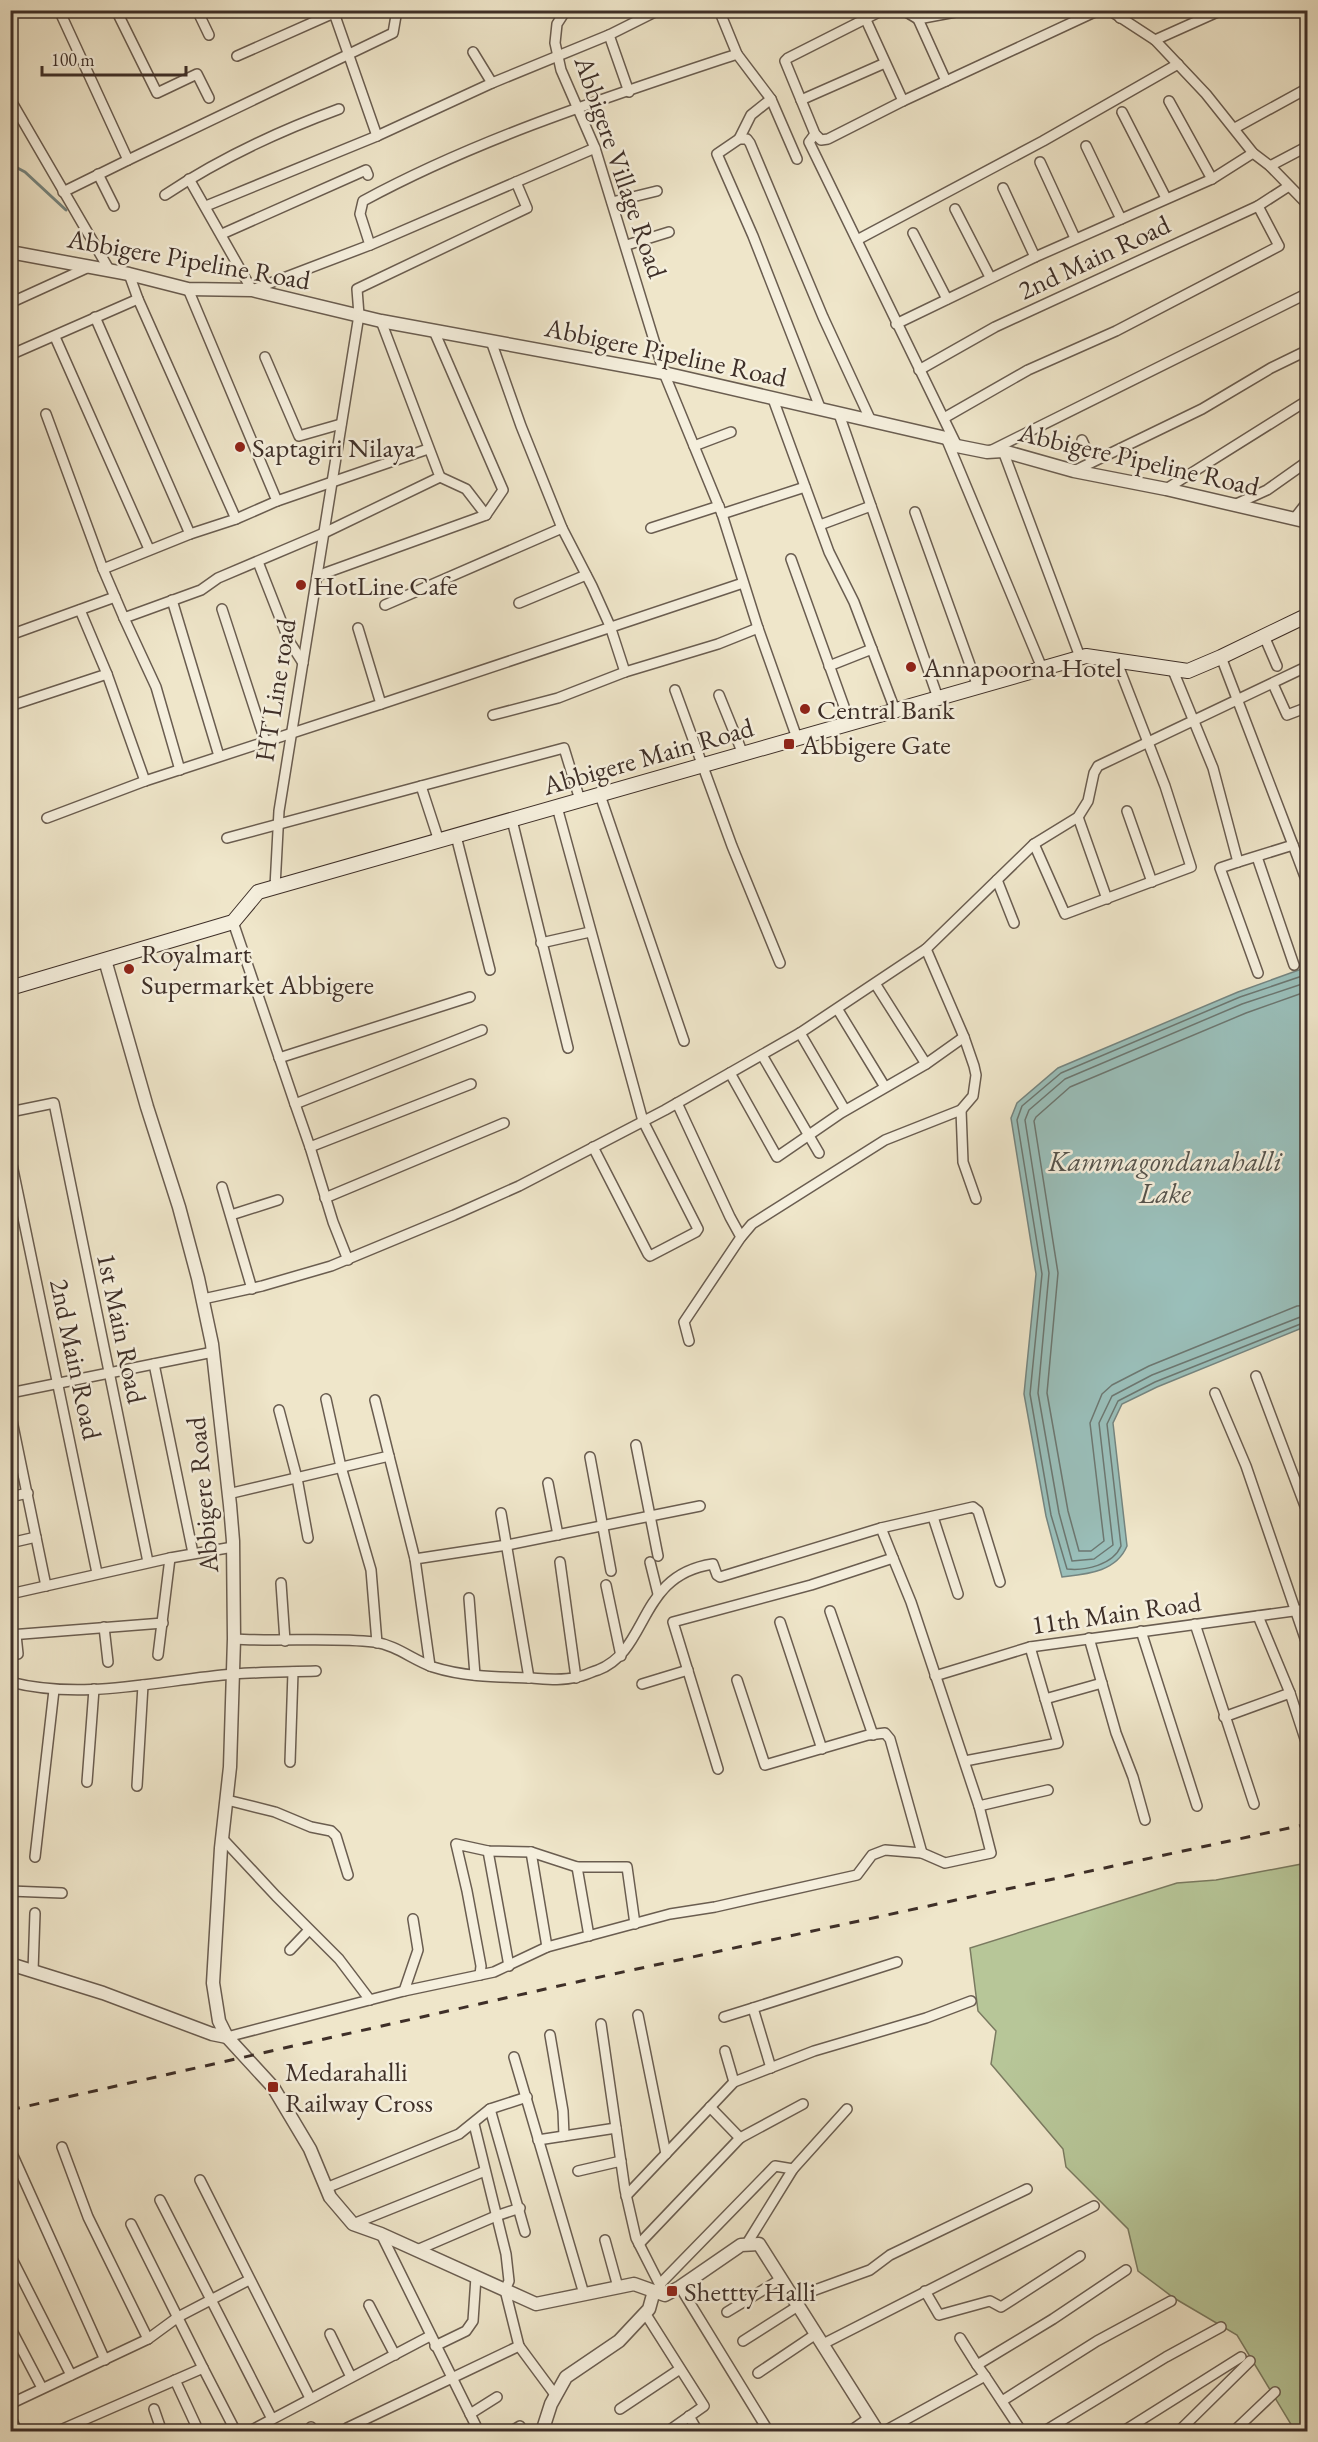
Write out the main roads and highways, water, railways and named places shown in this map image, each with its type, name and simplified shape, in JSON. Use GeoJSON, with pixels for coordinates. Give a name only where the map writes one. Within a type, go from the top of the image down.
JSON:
{"type":"FeatureCollection","features":[{"type":"Feature","properties":{"kind":"main road","name":"Abbigere Main Road"},"geometry":{"type":"LineString","coordinates":[[10,988],[232,922],[258,892],[275,887],[1080,657],[1188,671],[1308,615]]}},
{"type":"Feature","properties":{"kind":"water","name":"Kammagondanahalli Lake"},"geometry":{"type":"Polygon","coordinates":[[[1307,967],[1307,1326],[1157,1387],[1122,1404],[1113,1423],[1127,1546],[1116,1561],[1100,1570],[1062,1577],[1046,1516],[1024,1394],[1036,1274],[1011,1118],[1017,1103],[1058,1068],[1238,992],[1307,967]]]}},
{"type":"Feature","properties":{"kind":"waterway"},"geometry":{"type":"LineString","coordinates":[[10,164],[25,172],[66,210]]}},
{"type":"Feature","properties":{"kind":"railway"},"geometry":{"type":"LineString","coordinates":[[10,2110],[572,1983],[1308,1824]]}},
{"type":"Feature","properties":{"kind":"place","name":"Saptagiri Nilaya"},"geometry":{"type":"Point","coordinates":[240,447]}},
{"type":"Feature","properties":{"kind":"place","name":"HotLine Cafe"},"geometry":{"type":"Point","coordinates":[301,585]}},
{"type":"Feature","properties":{"kind":"place","name":"Annapoorna Hotel"},"geometry":{"type":"Point","coordinates":[911,667]}},
{"type":"Feature","properties":{"kind":"place","name":"Central Bank"},"geometry":{"type":"Point","coordinates":[805,709]}},
{"type":"Feature","properties":{"kind":"place","name":"Abbigere Gate"},"geometry":{"type":"Point","coordinates":[789,744]}},
{"type":"Feature","properties":{"kind":"place","name":"Royalmart Supermarket Abbigere"},"geometry":{"type":"Point","coordinates":[129,969]}},
{"type":"Feature","properties":{"kind":"place","name":"Medarahalli Railway Cross"},"geometry":{"type":"Point","coordinates":[273,2087]}},
{"type":"Feature","properties":{"kind":"place","name":"Shettty Halli"},"geometry":{"type":"Point","coordinates":[672,2291]}}]}
